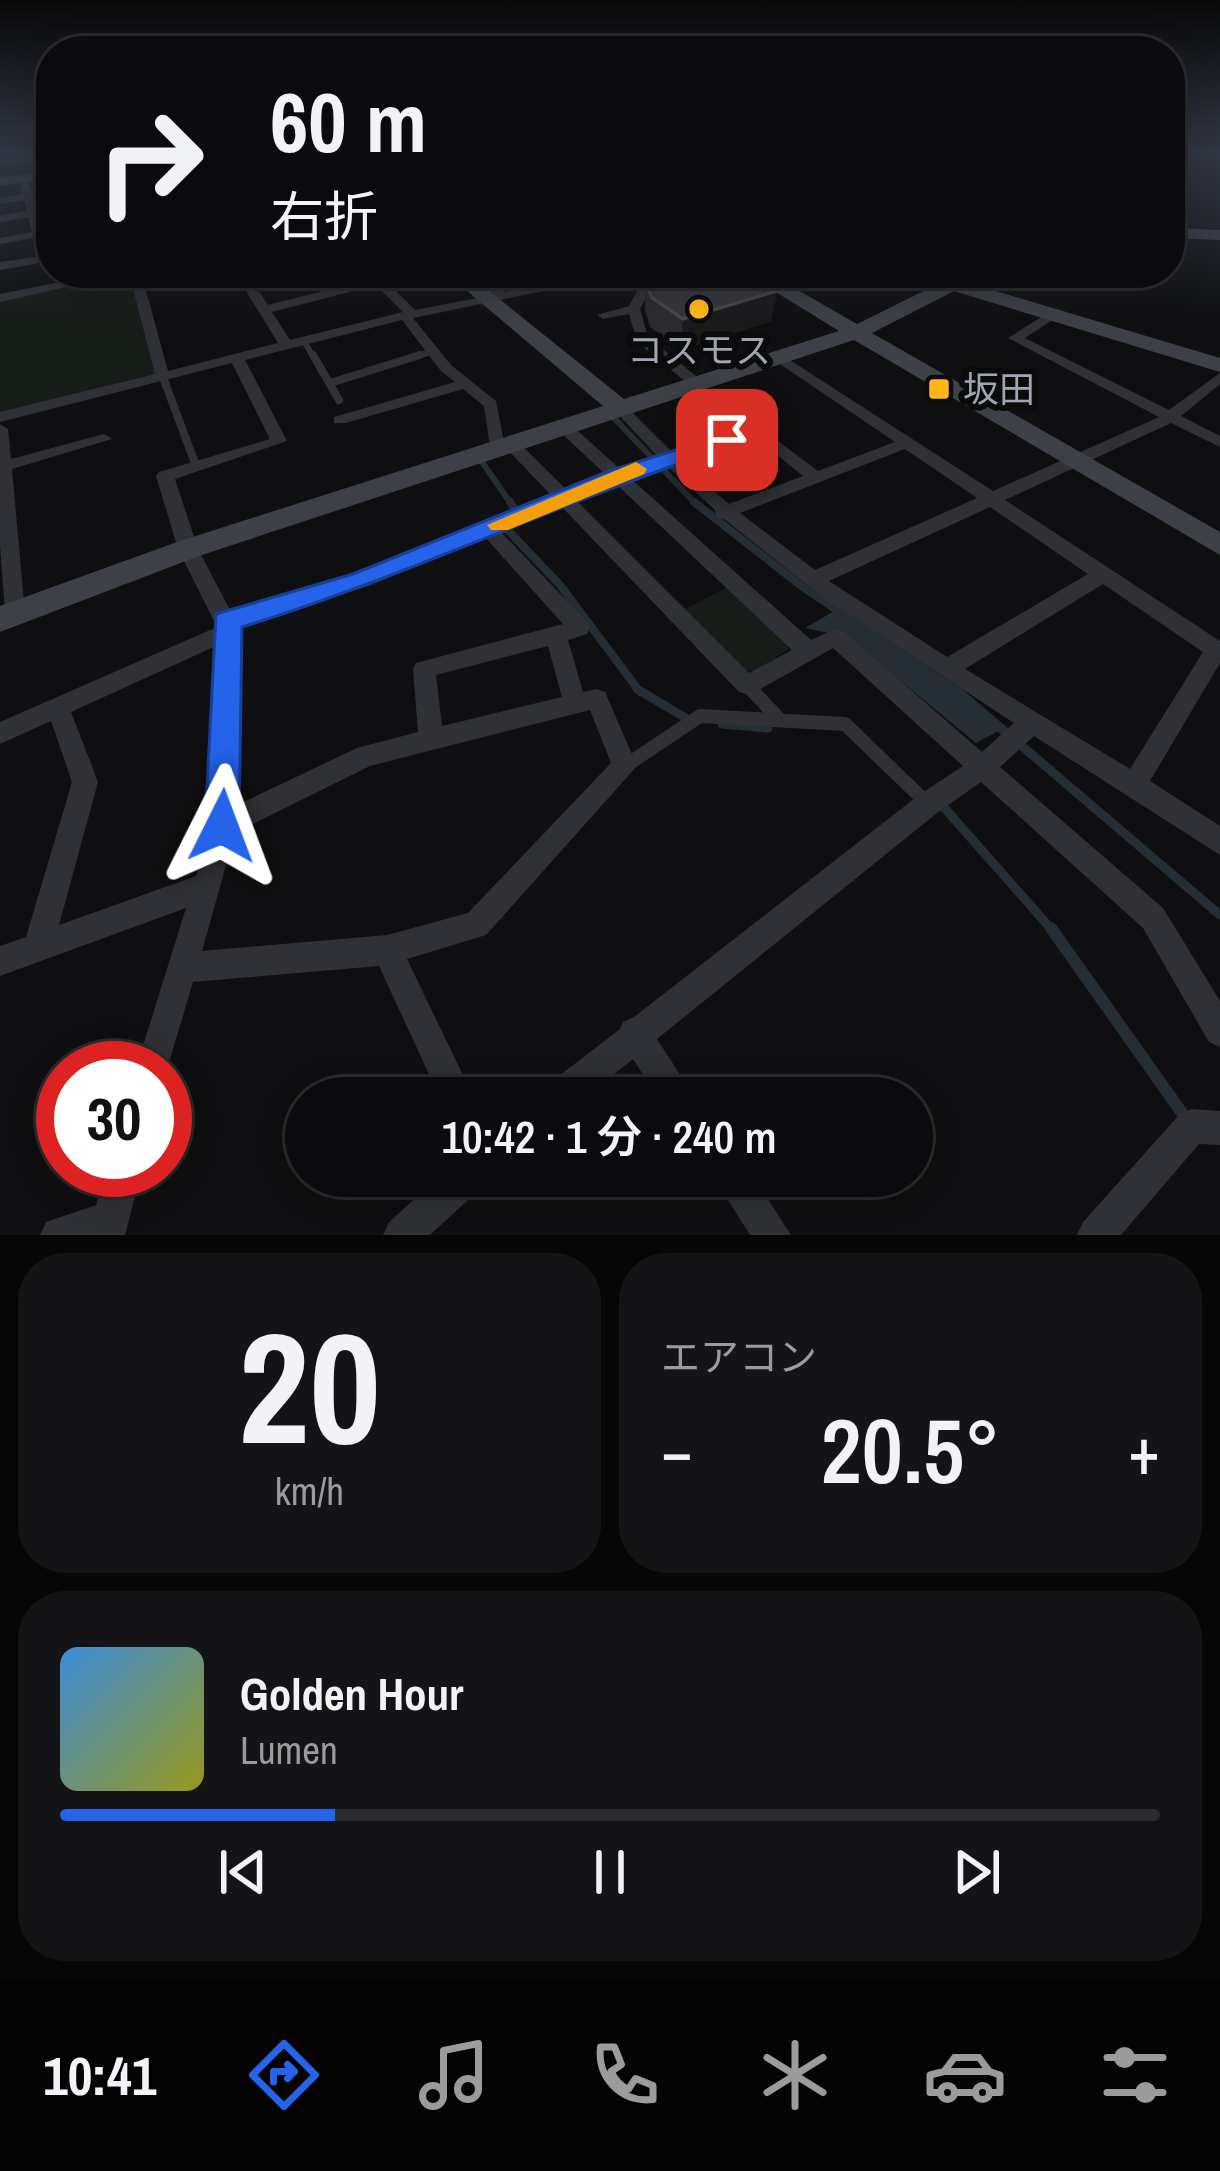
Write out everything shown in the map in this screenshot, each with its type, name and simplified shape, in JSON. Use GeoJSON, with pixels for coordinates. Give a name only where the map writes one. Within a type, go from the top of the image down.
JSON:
{"type":"FeatureCollection","features":[{"type":"Feature","properties":{"kind":"street"},"geometry":{"type":"LineString","coordinates":[[31,210],[36,221]]}},
{"type":"Feature","properties":{"kind":"street"},"geometry":{"type":"LineString","coordinates":[[0,219],[36,212]]}},
{"type":"Feature","properties":{"kind":"street"},"geometry":{"type":"LineString","coordinates":[[1185,234],[1220,235]]}},
{"type":"Feature","properties":{"kind":"street"},"geometry":{"type":"LineString","coordinates":[[0,241],[36,239]]}},
{"type":"Feature","properties":{"kind":"street"},"geometry":{"type":"LineString","coordinates":[[0,266],[36,260]]}},
{"type":"Feature","properties":{"kind":"street"},"geometry":{"type":"LineString","coordinates":[[0,298],[49,288]]}},
{"type":"Feature","properties":{"kind":"street"},"geometry":{"type":"LineString","coordinates":[[138,288],[163,377]]}},
{"type":"Feature","properties":{"kind":"street"},"geometry":{"type":"LineString","coordinates":[[252,288],[286,346]]}},
{"type":"Feature","properties":{"kind":"street"},"geometry":{"type":"LineString","coordinates":[[268,310],[339,288]]}},
{"type":"Feature","properties":{"kind":"street"},"geometry":{"type":"LineString","coordinates":[[385,288],[434,351],[491,404],[504,447],[566,498],[747,685],[835,637],[1153,918],[1220,1031]]}},
{"type":"Feature","properties":{"kind":"street"},"geometry":{"type":"LineString","coordinates":[[478,288],[621,409],[665,460],[722,513],[1031,723],[1135,783],[1220,842]]}},
{"type":"Feature","properties":{"kind":"street"},"geometry":{"type":"LineString","coordinates":[[486,288],[494,299]]}},
{"type":"Feature","properties":{"kind":"street"},"geometry":{"type":"LineString","coordinates":[[0,417],[409,315],[548,288]]}},
{"type":"Feature","properties":{"kind":"street"},"geometry":{"type":"LineString","coordinates":[[645,288],[634,309],[641,339],[697,384]]}},
{"type":"Feature","properties":{"kind":"street"},"geometry":{"type":"LineString","coordinates":[[780,288],[1220,545]]}},
{"type":"Feature","properties":{"kind":"street"},"geometry":{"type":"LineString","coordinates":[[0,429],[5,466],[7,616],[188,549],[858,332],[945,288]]}},
{"type":"Feature","properties":{"kind":"street"},"geometry":{"type":"LineString","coordinates":[[966,288],[1220,365]]}},
{"type":"Feature","properties":{"kind":"street"},"geometry":{"type":"LineString","coordinates":[[603,315],[634,309]]}},
{"type":"Feature","properties":{"kind":"street"},"geometry":{"type":"LineString","coordinates":[[1054,315],[1015,338],[1220,442]]}},
{"type":"Feature","properties":{"kind":"street"},"geometry":{"type":"LineString","coordinates":[[779,357],[1219,651],[1135,783]]}},
{"type":"Feature","properties":{"kind":"street"},"geometry":{"type":"LineString","coordinates":[[160,1041],[222,826],[228,626],[188,549],[165,476],[279,441],[238,358]]}},
{"type":"Feature","properties":{"kind":"street"},"geometry":{"type":"LineString","coordinates":[[818,578],[1168,419],[1220,377]]}},
{"type":"Feature","properties":{"kind":"street"},"geometry":{"type":"LineString","coordinates":[[340,420],[465,384]]}},
{"type":"Feature","properties":{"kind":"street"},"geometry":{"type":"LineString","coordinates":[[564,427],[807,650]]}},
{"type":"Feature","properties":{"kind":"street"},"geometry":{"type":"LineString","coordinates":[[0,733],[228,626],[362,581],[665,460],[758,431],[816,478]]}},
{"type":"Feature","properties":{"kind":"street"},"geometry":{"type":"LineString","coordinates":[[5,466],[104,439]]}},
{"type":"Feature","properties":{"kind":"street"},"geometry":{"type":"LineString","coordinates":[[722,513],[908,443]]}},
{"type":"Feature","properties":{"kind":"street"},"geometry":{"type":"LineString","coordinates":[[431,739],[424,669],[579,628],[488,529]]}},
{"type":"Feature","properties":{"kind":"street"},"geometry":{"type":"LineString","coordinates":[[948,668],[1103,574]]}},
{"type":"Feature","properties":{"kind":"street"},"geometry":{"type":"LineString","coordinates":[[556,635],[575,704]]}},
{"type":"Feature","properties":{"kind":"street"},"geometry":{"type":"LineString","coordinates":[[180,968],[387,950],[476,926],[625,766],[597,699],[366,756],[222,826]]}},
{"type":"Feature","properties":{"kind":"street"},"geometry":{"type":"LineString","coordinates":[[38,947],[85,782],[57,707]]}},
{"type":"Feature","properties":{"kind":"street"},"geometry":{"type":"LineString","coordinates":[[583,1077],[928,804],[985,765],[1031,723]]}},
{"type":"Feature","properties":{"kind":"street"},"geometry":{"type":"LineString","coordinates":[[0,961],[206,887]]}},
{"type":"Feature","properties":{"kind":"street"},"geometry":{"type":"LineString","coordinates":[[387,950],[447,1077]]}},
{"type":"Feature","properties":{"kind":"street"},"geometry":{"type":"LineString","coordinates":[[634,1033],[664,1077]]}},
{"type":"Feature","properties":{"kind":"street"},"geometry":{"type":"LineString","coordinates":[[1096,1235],[1192,1126],[1220,1128]]}},
{"type":"Feature","properties":{"kind":"street"},"geometry":{"type":"LineString","coordinates":[[59,1235],[108,1227],[116,1197]]}},
{"type":"Feature","properties":{"kind":"street"},"geometry":{"type":"LineString","coordinates":[[402,1235],[444,1197]]}},
{"type":"Feature","properties":{"kind":"street"},"geometry":{"type":"LineString","coordinates":[[746,1197],[772,1235]]}},
{"type":"Feature","properties":{"kind":"lane"},"geometry":{"type":"LineString","coordinates":[[304,341],[339,400]]}},
{"type":"Feature","properties":{"kind":"lane"},"geometry":{"type":"LineString","coordinates":[[330,383],[434,351]]}},
{"type":"Feature","properties":{"kind":"lane"},"geometry":{"type":"LineString","coordinates":[[163,377],[196,466]]}},
{"type":"Feature","properties":{"kind":"lane"},"geometry":{"type":"LineString","coordinates":[[747,685],[780,720]]}},
{"type":"Feature","properties":{"kind":"lane"},"geometry":{"type":"LineString","coordinates":[[625,766],[700,716],[845,724],[928,804]]}},
{"type":"Feature","properties":{"kind":"shaded area"},"geometry":{"type":"Polygon","coordinates":[[[49,288],[139,288],[163,377],[0,413],[0,298],[49,288]]]}},
{"type":"Feature","properties":{"kind":"shaded area"},"geometry":{"type":"Polygon","coordinates":[[[728,587],[788,641],[788,649],[758,671],[743,670],[685,609],[728,587]]]}},
{"type":"Feature","properties":{"kind":"shaded area"},"geometry":{"type":"Polygon","coordinates":[[[836,610],[938,676],[1002,729],[976,743],[847,637],[805,628],[836,610]]]}},
{"type":"Feature","properties":{"kind":"building"},"geometry":{"type":"Polygon","coordinates":[[[648,288],[777,291],[683,319],[651,297],[648,288]]]}},
{"type":"Feature","properties":{"kind":"waterway"},"geometry":{"type":"LineString","coordinates":[[617,415],[614,418],[695,502]]}},
{"type":"Feature","properties":{"kind":"waterway"},"geometry":{"type":"LineString","coordinates":[[477,455],[511,504]]}},
{"type":"Feature","properties":{"kind":"waterway"},"geometry":{"type":"LineString","coordinates":[[695,502],[804,588],[957,690]]}},
{"type":"Feature","properties":{"kind":"waterway"},"geometry":{"type":"LineString","coordinates":[[511,504],[517,513],[512,515]]}},
{"type":"Feature","properties":{"kind":"waterway"},"geometry":{"type":"LineString","coordinates":[[501,523],[560,585],[638,690]]}},
{"type":"Feature","properties":{"kind":"waterway"},"geometry":{"type":"LineString","coordinates":[[638,690],[689,720]]}},
{"type":"Feature","properties":{"kind":"waterway"},"geometry":{"type":"LineString","coordinates":[[957,690],[1220,915]]}},
{"type":"Feature","properties":{"kind":"waterway"},"geometry":{"type":"LineString","coordinates":[[722,724],[768,728]]}},
{"type":"Feature","properties":{"kind":"waterway"},"geometry":{"type":"LineString","coordinates":[[940,803],[1053,931]]}},
{"type":"Feature","properties":{"kind":"waterway"},"geometry":{"type":"LineString","coordinates":[[1051,928],[1187,1120]]}},
{"type":"Feature","properties":{"kind":"slow traffic"},"geometry":{"type":"LineString","coordinates":[[499,525],[636,469]]}},
{"type":"Feature","properties":{"kind":"place","name":"コスモス"},"geometry":{"type":"Point","coordinates":[699,309]}},
{"type":"Feature","properties":{"kind":"place","name":"坂田"},"geometry":{"type":"Point","coordinates":[939,389]}},
{"type":"Feature","properties":{"kind":"route"},"geometry":{"type":"LineString","coordinates":[[222,826],[230,631],[226,622],[362,581],[616,476],[727,440]]}}]}
